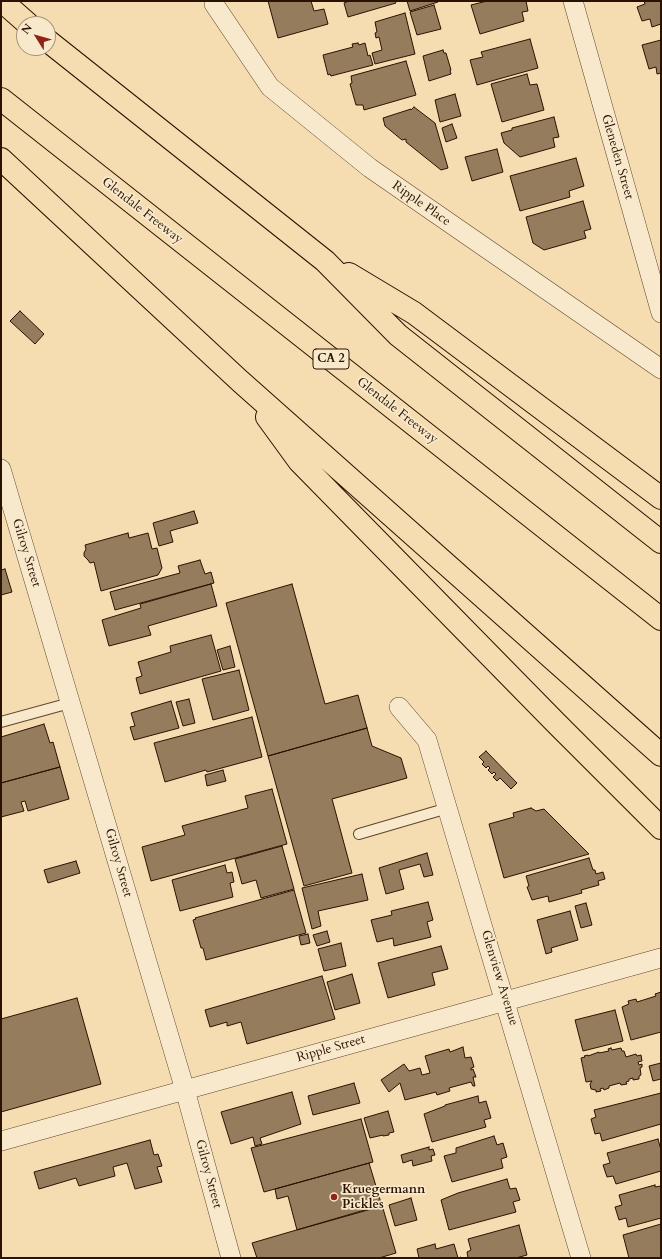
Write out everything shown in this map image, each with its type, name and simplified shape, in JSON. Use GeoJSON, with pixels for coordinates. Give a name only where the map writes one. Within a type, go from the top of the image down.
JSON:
{"type":"FeatureCollection","features":[{"type":"Feature","properties":{"kind":"highway"},"geometry":{"type":"LineString","coordinates":[[2,1],[19,16]]}},
{"type":"Feature","properties":{"kind":"highway"},"geometry":{"type":"LineString","coordinates":[[56,47],[325,261],[398,335],[661,542]]}},
{"type":"Feature","properties":{"kind":"highway","name":"Glendale Freeway"},"geometry":{"type":"LineString","coordinates":[[1,99],[661,619]]}},
{"type":"Feature","properties":{"kind":"highway"},"geometry":{"type":"LineString","coordinates":[[1,159],[240,381],[661,755]]}},
{"type":"Feature","properties":{"kind":"highway"},"geometry":{"type":"LineString","coordinates":[[325,261],[414,313],[661,498]]}},
{"type":"Feature","properties":{"kind":"highway"},"geometry":{"type":"LineString","coordinates":[[240,381],[299,461],[661,828]]}},
{"type":"Feature","properties":{"kind":"street","name":"Gleneden Street"},"geometry":{"type":"LineString","coordinates":[[573,1],[661,313]]}},
{"type":"Feature","properties":{"kind":"street","name":"Ripple Place"},"geometry":{"type":"LineString","coordinates":[[214,4],[270,87],[282,97],[370,168],[661,369]]}},
{"type":"Feature","properties":{"kind":"street","name":"Gilroy Street"},"geometry":{"type":"LineString","coordinates":[[1,469],[185,1090],[231,1258]]}},
{"type":"Feature","properties":{"kind":"street","name":"Glenview Avenue"},"geometry":{"type":"LineString","coordinates":[[398,707],[427,740],[582,1258]]}},
{"type":"Feature","properties":{"kind":"street","name":"Ripple Street"},"geometry":{"type":"LineString","coordinates":[[1,1141],[661,958]]}},
{"type":"Feature","properties":{"kind":"lane"},"geometry":{"type":"LineString","coordinates":[[1,722],[70,703]]}},
{"type":"Feature","properties":{"kind":"lane"},"geometry":{"type":"LineString","coordinates":[[359,834],[448,808]]}},
{"type":"Feature","properties":{"kind":"building"},"geometry":{"type":"Polygon","coordinates":[[[268,1],[311,1],[314,11],[324,9],[328,24],[278,38],[268,1]]]}},
{"type":"Feature","properties":{"kind":"building"},"geometry":{"type":"Polygon","coordinates":[[[349,1],[395,1],[396,3],[348,17],[344,3],[349,1]]]}},
{"type":"Feature","properties":{"kind":"building"},"geometry":{"type":"Polygon","coordinates":[[[407,1],[438,1],[438,2],[410,11],[407,1]]]}},
{"type":"Feature","properties":{"kind":"building"},"geometry":{"type":"Polygon","coordinates":[[[487,1],[526,1],[528,11],[522,12],[524,21],[480,34],[471,5],[487,1]]]}},
{"type":"Feature","properties":{"kind":"building"},"geometry":{"type":"Polygon","coordinates":[[[644,1],[661,1],[661,24],[652,27],[650,19],[642,21],[637,7],[645,4],[644,1]]]}},
{"type":"Feature","properties":{"kind":"building"},"geometry":{"type":"Polygon","coordinates":[[[434,5],[441,29],[417,35],[410,12],[434,5]]]}},
{"type":"Feature","properties":{"kind":"building"},"geometry":{"type":"Polygon","coordinates":[[[405,13],[415,54],[375,64],[372,53],[382,50],[379,37],[376,38],[375,33],[377,32],[375,22],[405,13]]]}},
{"type":"Feature","properties":{"kind":"building"},"geometry":{"type":"Polygon","coordinates":[[[530,39],[538,68],[477,85],[470,60],[483,57],[481,52],[530,39]]]}},
{"type":"Feature","properties":{"kind":"building"},"geometry":{"type":"Polygon","coordinates":[[[661,40],[661,73],[657,74],[656,67],[649,69],[642,45],[661,40]]]}},
{"type":"Feature","properties":{"kind":"building"},"geometry":{"type":"Polygon","coordinates":[[[358,43],[359,45],[365,43],[368,56],[370,55],[373,65],[331,76],[330,74],[328,75],[323,55],[353,47],[352,44],[358,43]]]}},
{"type":"Feature","properties":{"kind":"building"},"geometry":{"type":"Polygon","coordinates":[[[443,50],[444,53],[446,53],[451,74],[429,81],[423,56],[443,50]]]}},
{"type":"Feature","properties":{"kind":"building"},"geometry":{"type":"Polygon","coordinates":[[[406,61],[416,95],[364,110],[363,105],[356,105],[350,84],[352,83],[351,76],[406,61]]]}},
{"type":"Feature","properties":{"kind":"building"},"geometry":{"type":"Polygon","coordinates":[[[527,74],[530,85],[537,84],[544,110],[502,122],[491,84],[527,74]]]}},
{"type":"Feature","properties":{"kind":"building"},"geometry":{"type":"Polygon","coordinates":[[[455,94],[461,116],[440,122],[435,100],[455,94]]]}},
{"type":"Feature","properties":{"kind":"building"},"geometry":{"type":"Polygon","coordinates":[[[414,107],[435,123],[448,168],[441,170],[406,142],[406,139],[402,140],[385,126],[383,118],[411,110],[414,107]]]}},
{"type":"Feature","properties":{"kind":"building"},"geometry":{"type":"Polygon","coordinates":[[[554,117],[559,137],[553,138],[555,147],[520,157],[504,143],[501,133],[512,130],[512,128],[554,117]]]}},
{"type":"Feature","properties":{"kind":"building"},"geometry":{"type":"Polygon","coordinates":[[[452,124],[457,138],[446,142],[442,128],[452,124]]]}},
{"type":"Feature","properties":{"kind":"building"},"geometry":{"type":"Polygon","coordinates":[[[497,149],[503,172],[472,181],[465,157],[497,149]]]}},
{"type":"Feature","properties":{"kind":"building"},"geometry":{"type":"Polygon","coordinates":[[[576,158],[584,186],[569,191],[570,197],[520,211],[510,176],[576,158]]]}},
{"type":"Feature","properties":{"kind":"building"},"geometry":{"type":"Polygon","coordinates":[[[583,201],[591,229],[584,231],[586,238],[544,250],[533,243],[526,217],[583,201]]]}},
{"type":"Feature","properties":{"kind":"building"},"geometry":{"type":"Polygon","coordinates":[[[20,311],[44,334],[35,344],[10,321],[20,311]]]}},
{"type":"Feature","properties":{"kind":"building"},"geometry":{"type":"Polygon","coordinates":[[[194,511],[198,523],[170,531],[173,542],[159,546],[153,523],[194,511]]]}},
{"type":"Feature","properties":{"kind":"building"},"geometry":{"type":"Polygon","coordinates":[[[128,533],[129,538],[148,533],[152,549],[157,548],[162,568],[158,575],[101,591],[94,562],[90,563],[84,556],[86,549],[85,545],[128,533]]]}},
{"type":"Feature","properties":{"kind":"building"},"geometry":{"type":"Polygon","coordinates":[[[200,560],[205,574],[211,572],[214,583],[115,610],[110,592],[180,573],[178,566],[200,560]]]}},
{"type":"Feature","properties":{"kind":"building"},"geometry":{"type":"Polygon","coordinates":[[[5,569],[12,592],[1,595],[1,570],[5,569]]]}},
{"type":"Feature","properties":{"kind":"building"},"geometry":{"type":"Polygon","coordinates":[[[211,584],[217,606],[148,626],[151,635],[109,646],[102,620],[141,608],[140,604],[211,584]]]}},
{"type":"Feature","properties":{"kind":"building"},"geometry":{"type":"Polygon","coordinates":[[[292,584],[325,704],[358,695],[367,728],[268,756],[226,603],[292,584]]]}},
{"type":"Feature","properties":{"kind":"building"},"geometry":{"type":"Polygon","coordinates":[[[211,635],[221,671],[140,694],[136,678],[142,676],[138,662],[171,652],[170,646],[211,635]]]}},
{"type":"Feature","properties":{"kind":"building"},"geometry":{"type":"Polygon","coordinates":[[[230,646],[235,667],[223,670],[217,650],[230,646]]]}},
{"type":"Feature","properties":{"kind":"building"},"geometry":{"type":"Polygon","coordinates":[[[239,670],[249,710],[213,720],[202,679],[239,670]]]}},
{"type":"Feature","properties":{"kind":"building"},"geometry":{"type":"Polygon","coordinates":[[[189,699],[195,723],[183,726],[176,702],[189,699]]]}},
{"type":"Feature","properties":{"kind":"building"},"geometry":{"type":"Polygon","coordinates":[[[171,701],[179,728],[134,740],[130,727],[135,726],[131,713],[171,701]]]}},
{"type":"Feature","properties":{"kind":"building"},"geometry":{"type":"Polygon","coordinates":[[[252,717],[262,757],[207,772],[206,770],[165,782],[154,743],[252,717]]]}},
{"type":"Feature","properties":{"kind":"building"},"geometry":{"type":"Polygon","coordinates":[[[44,724],[50,743],[53,742],[60,767],[1,783],[1,737],[44,724]]]}},
{"type":"Feature","properties":{"kind":"building"},"geometry":{"type":"Polygon","coordinates":[[[367,728],[372,746],[401,758],[407,778],[332,799],[352,873],[304,886],[268,756],[367,728]]]}},
{"type":"Feature","properties":{"kind":"building"},"geometry":{"type":"Polygon","coordinates":[[[486,751],[517,783],[511,789],[500,778],[497,781],[493,777],[496,774],[494,772],[492,774],[488,770],[490,768],[488,766],[486,768],[482,764],[484,762],[479,757],[486,751]]]}},
{"type":"Feature","properties":{"kind":"building"},"geometry":{"type":"Polygon","coordinates":[[[60,767],[69,799],[28,811],[25,801],[21,802],[24,811],[1,817],[1,783],[60,767]]]}},
{"type":"Feature","properties":{"kind":"building"},"geometry":{"type":"Polygon","coordinates":[[[223,770],[226,781],[207,786],[205,775],[223,770]]]}},
{"type":"Feature","properties":{"kind":"building"},"geometry":{"type":"Polygon","coordinates":[[[272,789],[287,844],[151,881],[142,847],[185,835],[182,826],[248,808],[245,796],[272,789]]]}},
{"type":"Feature","properties":{"kind":"building"},"geometry":{"type":"Polygon","coordinates":[[[531,808],[536,811],[544,809],[589,854],[504,878],[489,824],[514,817],[513,813],[531,808]]]}},
{"type":"Feature","properties":{"kind":"building"},"geometry":{"type":"Polygon","coordinates":[[[282,846],[294,889],[261,898],[256,880],[242,884],[235,859],[282,846]]]}},
{"type":"Feature","properties":{"kind":"building"},"geometry":{"type":"Polygon","coordinates":[[[427,853],[433,875],[424,877],[420,864],[399,870],[404,889],[386,894],[379,868],[427,853]]]}},
{"type":"Feature","properties":{"kind":"building"},"geometry":{"type":"Polygon","coordinates":[[[589,858],[596,874],[603,872],[605,879],[598,881],[599,885],[581,890],[582,893],[549,902],[548,896],[532,900],[527,887],[529,886],[526,876],[589,858]]]}},
{"type":"Feature","properties":{"kind":"building"},"geometry":{"type":"Polygon","coordinates":[[[76,861],[80,873],[48,883],[44,870],[76,861]]]}},
{"type":"Feature","properties":{"kind":"building"},"geometry":{"type":"Polygon","coordinates":[[[225,865],[227,873],[232,872],[234,882],[230,883],[233,897],[180,911],[172,880],[225,865]]]}},
{"type":"Feature","properties":{"kind":"building"},"geometry":{"type":"Polygon","coordinates":[[[362,874],[368,900],[318,911],[321,926],[312,929],[302,888],[362,874]]]}},
{"type":"Feature","properties":{"kind":"building"},"geometry":{"type":"Polygon","coordinates":[[[294,890],[306,933],[206,960],[193,920],[196,919],[195,918],[294,890]]]}},
{"type":"Feature","properties":{"kind":"building"},"geometry":{"type":"Polygon","coordinates":[[[428,902],[433,920],[427,922],[431,937],[394,946],[393,938],[377,942],[371,920],[392,915],[391,911],[428,902]]]}},
{"type":"Feature","properties":{"kind":"building"},"geometry":{"type":"Polygon","coordinates":[[[586,903],[592,925],[581,928],[575,906],[586,903]]]}},
{"type":"Feature","properties":{"kind":"building"},"geometry":{"type":"Polygon","coordinates":[[[570,911],[578,940],[551,948],[552,952],[546,954],[537,920],[570,911]]]}},
{"type":"Feature","properties":{"kind":"building"},"geometry":{"type":"Polygon","coordinates":[[[327,931],[330,942],[317,946],[313,935],[327,931]]]}},
{"type":"Feature","properties":{"kind":"building"},"geometry":{"type":"Polygon","coordinates":[[[308,934],[310,943],[301,945],[299,936],[308,934]]]}},
{"type":"Feature","properties":{"kind":"building"},"geometry":{"type":"Polygon","coordinates":[[[341,943],[346,966],[324,971],[318,949],[341,943]]]}},
{"type":"Feature","properties":{"kind":"building"},"geometry":{"type":"Polygon","coordinates":[[[441,946],[448,969],[432,973],[435,985],[388,998],[378,963],[441,946]]]}},
{"type":"Feature","properties":{"kind":"building"},"geometry":{"type":"Polygon","coordinates":[[[352,974],[360,1003],[335,1010],[327,982],[352,974]]]}},
{"type":"Feature","properties":{"kind":"building"},"geometry":{"type":"Polygon","coordinates":[[[322,976],[335,1019],[247,1044],[241,1022],[227,1026],[227,1022],[210,1027],[205,1010],[322,976]]]}},
{"type":"Feature","properties":{"kind":"building"},"geometry":{"type":"Polygon","coordinates":[[[661,992],[661,1032],[631,1040],[622,1007],[629,1004],[628,1001],[636,999],[637,1002],[656,996],[655,994],[661,992]]]}},
{"type":"Feature","properties":{"kind":"building"},"geometry":{"type":"Polygon","coordinates":[[[77,998],[101,1084],[1,1112],[1,1019],[77,998]]]}},
{"type":"Feature","properties":{"kind":"building"},"geometry":{"type":"Polygon","coordinates":[[[615,1010],[623,1041],[583,1051],[575,1020],[615,1010]]]}},
{"type":"Feature","properties":{"kind":"building"},"geometry":{"type":"Polygon","coordinates":[[[463,1047],[465,1058],[471,1057],[474,1067],[471,1068],[471,1070],[473,1069],[476,1077],[473,1077],[475,1086],[473,1086],[471,1082],[449,1088],[450,1091],[437,1095],[436,1092],[405,1100],[400,1083],[389,1092],[381,1080],[404,1064],[409,1071],[420,1068],[422,1075],[430,1073],[425,1056],[449,1049],[450,1052],[463,1047]]]}},
{"type":"Feature","properties":{"kind":"building"},"geometry":{"type":"Polygon","coordinates":[[[611,1048],[612,1050],[621,1048],[626,1057],[636,1054],[637,1056],[641,1055],[642,1061],[638,1062],[639,1065],[642,1064],[642,1067],[640,1068],[641,1075],[639,1076],[639,1079],[629,1079],[629,1081],[626,1082],[627,1084],[621,1085],[620,1083],[609,1086],[609,1088],[604,1090],[603,1088],[600,1089],[601,1091],[596,1092],[596,1090],[591,1089],[590,1084],[592,1081],[586,1082],[581,1058],[599,1052],[609,1051],[608,1049],[611,1048]]]}},
{"type":"Feature","properties":{"kind":"building"},"geometry":{"type":"Polygon","coordinates":[[[661,1063],[661,1079],[653,1081],[649,1066],[661,1063]]]}},
{"type":"Feature","properties":{"kind":"building"},"geometry":{"type":"Polygon","coordinates":[[[354,1083],[360,1103],[313,1115],[308,1096],[354,1083]]]}},
{"type":"Feature","properties":{"kind":"building"},"geometry":{"type":"Polygon","coordinates":[[[292,1092],[301,1124],[260,1138],[262,1144],[255,1146],[253,1137],[231,1144],[221,1112],[292,1092]]]}},
{"type":"Feature","properties":{"kind":"building"},"geometry":{"type":"Polygon","coordinates":[[[661,1093],[661,1124],[602,1141],[600,1133],[595,1134],[591,1119],[596,1117],[594,1110],[661,1093]]]}},
{"type":"Feature","properties":{"kind":"building"},"geometry":{"type":"Polygon","coordinates":[[[478,1096],[479,1103],[486,1101],[491,1118],[484,1120],[486,1127],[432,1142],[424,1114],[445,1105],[478,1096]]]}},
{"type":"Feature","properties":{"kind":"building"},"geometry":{"type":"Polygon","coordinates":[[[388,1111],[394,1132],[389,1133],[389,1135],[370,1138],[364,1118],[388,1111]]]}},
{"type":"Feature","properties":{"kind":"building"},"geometry":{"type":"Polygon","coordinates":[[[361,1119],[373,1162],[264,1192],[251,1148],[361,1119]]]}},
{"type":"Feature","properties":{"kind":"building"},"geometry":{"type":"Polygon","coordinates":[[[494,1136],[497,1145],[503,1143],[507,1157],[501,1159],[503,1168],[452,1182],[444,1156],[456,1153],[456,1148],[494,1136]]]}},
{"type":"Feature","properties":{"kind":"building"},"geometry":{"type":"Polygon","coordinates":[[[658,1139],[661,1150],[661,1171],[616,1184],[613,1176],[607,1177],[603,1165],[610,1163],[607,1153],[658,1139]]]}},
{"type":"Feature","properties":{"kind":"building"},"geometry":{"type":"Polygon","coordinates":[[[150,1140],[154,1155],[158,1154],[162,1166],[157,1167],[162,1182],[135,1189],[127,1163],[113,1167],[115,1176],[79,1186],[76,1178],[39,1189],[34,1172],[150,1140]]]}},
{"type":"Feature","properties":{"kind":"building"},"geometry":{"type":"Polygon","coordinates":[[[429,1147],[429,1150],[433,1149],[435,1155],[431,1156],[432,1161],[413,1166],[412,1160],[403,1163],[401,1155],[429,1147]]]}},
{"type":"Feature","properties":{"kind":"building","name":"Kruegermann Pickles"},"geometry":{"type":"Polygon","coordinates":[[[369,1163],[382,1206],[297,1230],[288,1196],[277,1199],[275,1189],[369,1163]]]}},
{"type":"Feature","properties":{"kind":"building"},"geometry":{"type":"Polygon","coordinates":[[[507,1179],[510,1189],[516,1188],[520,1200],[513,1202],[516,1212],[449,1230],[441,1200],[458,1193],[507,1179]]]}},
{"type":"Feature","properties":{"kind":"building"},"geometry":{"type":"Polygon","coordinates":[[[655,1185],[655,1187],[661,1186],[661,1218],[628,1227],[626,1218],[619,1220],[615,1207],[622,1205],[619,1195],[655,1185]]]}},
{"type":"Feature","properties":{"kind":"building"},"geometry":{"type":"Polygon","coordinates":[[[411,1198],[417,1220],[395,1226],[389,1205],[411,1198]]]}},
{"type":"Feature","properties":{"kind":"building"},"geometry":{"type":"Polygon","coordinates":[[[382,1205],[396,1253],[379,1258],[257,1258],[252,1243],[382,1205]]]}},
{"type":"Feature","properties":{"kind":"building"},"geometry":{"type":"Polygon","coordinates":[[[661,1224],[661,1258],[629,1258],[623,1235],[661,1224]]]}},
{"type":"Feature","properties":{"kind":"building"},"geometry":{"type":"Polygon","coordinates":[[[519,1225],[527,1255],[516,1258],[468,1258],[467,1252],[471,1250],[468,1239],[519,1225]]]}},
{"type":"Feature","properties":{"kind":"building"},"geometry":{"type":"Polygon","coordinates":[[[435,1244],[436,1249],[454,1244],[458,1258],[419,1258],[417,1249],[435,1244]]]}},
{"type":"Feature","properties":{"kind":"place","name":"Kruegermann Pickles"},"geometry":{"type":"Point","coordinates":[334,1197]}}]}
